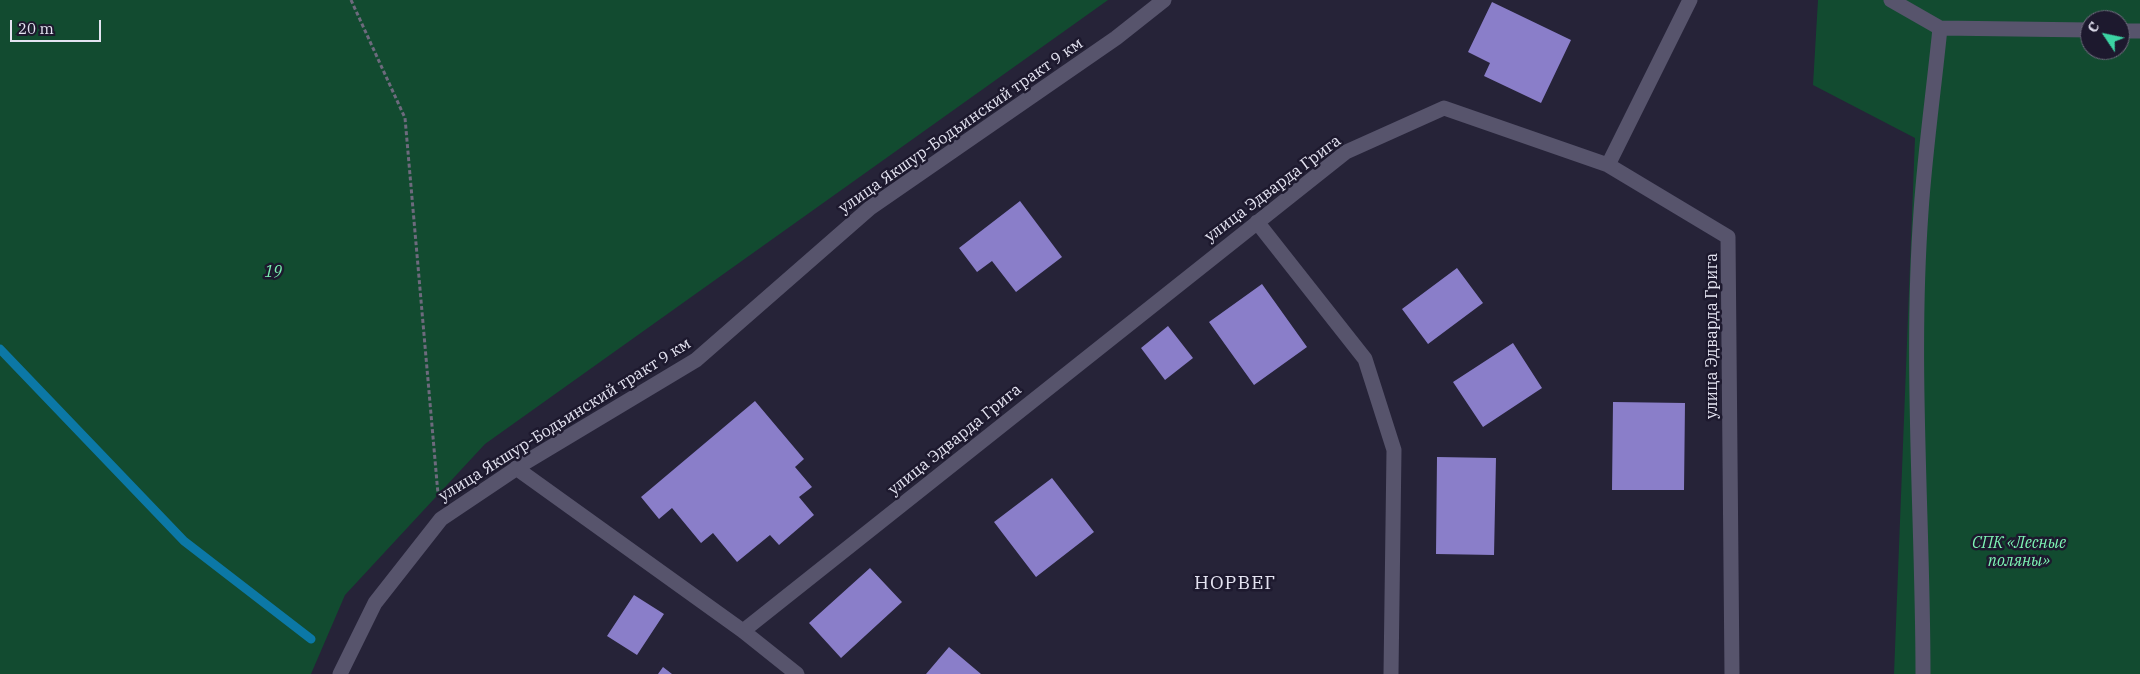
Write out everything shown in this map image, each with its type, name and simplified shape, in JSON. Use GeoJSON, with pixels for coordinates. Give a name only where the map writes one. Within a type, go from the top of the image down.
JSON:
{"type":"FeatureCollection","features":[{"type":"Feature","properties":{"kind":"street","name":"улица Якшур-Бодьинский тракт 9 км"},"geometry":{"type":"LineString","coordinates":[[340,674],[375,603],[441,519],[516,468],[696,360],[870,208],[1116,38],[1164,0]]}},
{"type":"Feature","properties":{"kind":"street"},"geometry":{"type":"LineString","coordinates":[[1608,164],[1690,0]]}},
{"type":"Feature","properties":{"kind":"street"},"geometry":{"type":"LineString","coordinates":[[1890,0],[1940,28],[2080,30]]}},
{"type":"Feature","properties":{"kind":"street"},"geometry":{"type":"LineString","coordinates":[[1922,674],[1918,308],[1921,212],[1940,28]]}},
{"type":"Feature","properties":{"kind":"street","name":"улица Эдварда Грига"},"geometry":{"type":"LineString","coordinates":[[743,630],[1346,152],[1444,108],[1608,164],[1728,237],[1732,674]]}},
{"type":"Feature","properties":{"kind":"street"},"geometry":{"type":"LineString","coordinates":[[1257,222],[1365,359],[1394,450],[1391,674]]}},
{"type":"Feature","properties":{"kind":"street"},"geometry":{"type":"LineString","coordinates":[[516,468],[743,630],[797,674]]}},
{"type":"Feature","properties":{"kind":"path"},"geometry":{"type":"LineString","coordinates":[[351,0],[405,118],[441,519]]}},
{"type":"Feature","properties":{"kind":"green space","name":"19"},"geometry":{"type":"Polygon","coordinates":[[[0,0],[1108,0],[485,444],[345,595],[311,674],[0,674],[0,0]]]}},
{"type":"Feature","properties":{"kind":"green space","name":"СПК «Лесные поляны»"},"geometry":{"type":"Polygon","coordinates":[[[1818,0],[2140,0],[2140,674],[1894,674],[1915,138],[1813,85],[1818,0]]]}},
{"type":"Feature","properties":{"kind":"building"},"geometry":{"type":"Polygon","coordinates":[[[1492,2],[1571,40],[1541,103],[1484,76],[1490,63],[1468,52],[1492,2]]]}},
{"type":"Feature","properties":{"kind":"building"},"geometry":{"type":"Polygon","coordinates":[[[1020,201],[1062,257],[1016,292],[992,261],[977,272],[959,248],[1020,201]]]}},
{"type":"Feature","properties":{"kind":"building"},"geometry":{"type":"Polygon","coordinates":[[[1457,268],[1483,303],[1428,344],[1402,309],[1457,268]]]}},
{"type":"Feature","properties":{"kind":"building"},"geometry":{"type":"Polygon","coordinates":[[[1262,284],[1307,347],[1254,385],[1209,322],[1262,284]]]}},
{"type":"Feature","properties":{"kind":"building"},"geometry":{"type":"Polygon","coordinates":[[[1168,326],[1193,358],[1165,380],[1141,348],[1168,326]]]}},
{"type":"Feature","properties":{"kind":"building"},"geometry":{"type":"Polygon","coordinates":[[[1513,343],[1542,388],[1483,427],[1453,382],[1513,343]]]}},
{"type":"Feature","properties":{"kind":"building"},"geometry":{"type":"Polygon","coordinates":[[[755,401],[804,459],[795,467],[812,487],[799,497],[814,515],[779,545],[770,535],[737,562],[713,533],[701,543],[672,508],[659,519],[641,497],[755,401]]]}},
{"type":"Feature","properties":{"kind":"building"},"geometry":{"type":"Polygon","coordinates":[[[1613,402],[1685,403],[1684,490],[1612,490],[1613,402]]]}},
{"type":"Feature","properties":{"kind":"building"},"geometry":{"type":"Polygon","coordinates":[[[1437,457],[1496,458],[1494,555],[1436,554],[1437,457]]]}},
{"type":"Feature","properties":{"kind":"building"},"geometry":{"type":"Polygon","coordinates":[[[1052,478],[1094,532],[1036,577],[994,522],[1052,478]]]}},
{"type":"Feature","properties":{"kind":"building"},"geometry":{"type":"Polygon","coordinates":[[[870,568],[902,602],[841,658],[809,623],[870,568]]]}},
{"type":"Feature","properties":{"kind":"building"},"geometry":{"type":"Polygon","coordinates":[[[634,595],[664,614],[637,655],[607,636],[634,595]]]}},
{"type":"Feature","properties":{"kind":"building"},"geometry":{"type":"Polygon","coordinates":[[[949,647],[981,674],[926,674],[949,647]]]}},
{"type":"Feature","properties":{"kind":"building"},"geometry":{"type":"Polygon","coordinates":[[[663,667],[672,674],[658,674],[663,667]]]}},
{"type":"Feature","properties":{"kind":"waterway"},"geometry":{"type":"LineString","coordinates":[[0,349],[184,541],[311,639]]}},
{"type":"Feature","properties":{"kind":"district","name":"НОРВЕГ"},"geometry":{"type":"Point","coordinates":[1235,584]}}]}
